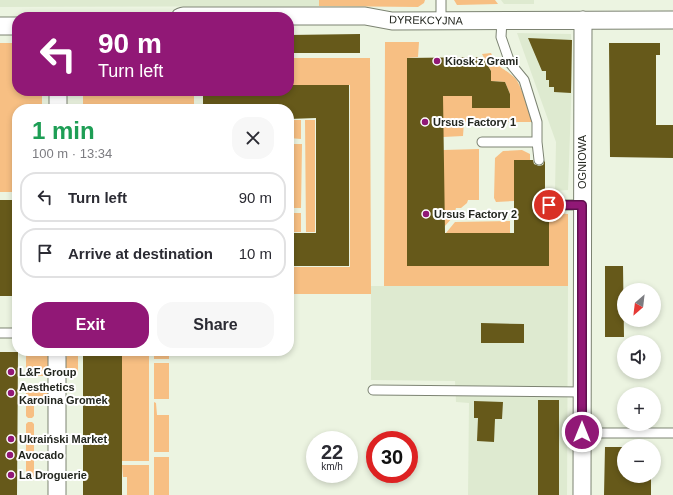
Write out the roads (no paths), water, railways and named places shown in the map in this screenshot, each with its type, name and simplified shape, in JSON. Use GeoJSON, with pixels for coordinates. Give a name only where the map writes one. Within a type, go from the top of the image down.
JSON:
{"type":"FeatureCollection","features":[{"type":"Feature","properties":{"kind":"street","name":"DYREKCYJNA"},"geometry":{"type":"LineString","coordinates":[[294,16],[365,16],[392,21],[673,20]]}},
{"type":"Feature","properties":{"kind":"street","name":"OGNIOWA"},"geometry":{"type":"LineString","coordinates":[[582,495],[583,20]]}},
{"type":"Feature","properties":{"kind":"street"},"geometry":{"type":"LineString","coordinates":[[0,26],[12,26]]}},
{"type":"Feature","properties":{"kind":"street"},"geometry":{"type":"LineString","coordinates":[[57,356],[57,495]]}},
{"type":"Feature","properties":{"kind":"lane"},"geometry":{"type":"LineString","coordinates":[[441,0],[441,20]]}},
{"type":"Feature","properties":{"kind":"lane"},"geometry":{"type":"LineString","coordinates":[[502,20],[501,37],[503,43],[510,63],[524,80],[537,122],[539,160]]}},
{"type":"Feature","properties":{"kind":"lane"},"geometry":{"type":"LineString","coordinates":[[482,142],[538,142]]}},
{"type":"Feature","properties":{"kind":"lane"},"geometry":{"type":"LineString","coordinates":[[549,205],[582,205]]}},
{"type":"Feature","properties":{"kind":"lane"},"geometry":{"type":"LineString","coordinates":[[0,333],[12,333]]}},
{"type":"Feature","properties":{"kind":"lane"},"geometry":{"type":"LineString","coordinates":[[373,390],[582,392]]}},
{"type":"Feature","properties":{"kind":"lane"},"geometry":{"type":"LineString","coordinates":[[582,432],[673,433]]}},
{"type":"Feature","properties":{"kind":"place","name":"Kiosk z Grami"},"geometry":{"type":"Point","coordinates":[437,61]}},
{"type":"Feature","properties":{"kind":"place","name":"Ursus Factory 1"},"geometry":{"type":"Point","coordinates":[425,122]}},
{"type":"Feature","properties":{"kind":"place","name":"Ursus Factory 2"},"geometry":{"type":"Point","coordinates":[426,214]}},
{"type":"Feature","properties":{"kind":"place","name":"L&F Group"},"geometry":{"type":"Point","coordinates":[11,372]}},
{"type":"Feature","properties":{"kind":"place","name":"Aesthetics Karolina Gromek"},"geometry":{"type":"Point","coordinates":[11,393]}},
{"type":"Feature","properties":{"kind":"place","name":"Ukraiński Market"},"geometry":{"type":"Point","coordinates":[11,439]}},
{"type":"Feature","properties":{"kind":"place","name":"Avocado"},"geometry":{"type":"Point","coordinates":[10,455]}},
{"type":"Feature","properties":{"kind":"place","name":"La Droguerie"},"geometry":{"type":"Point","coordinates":[11,475]}}]}
